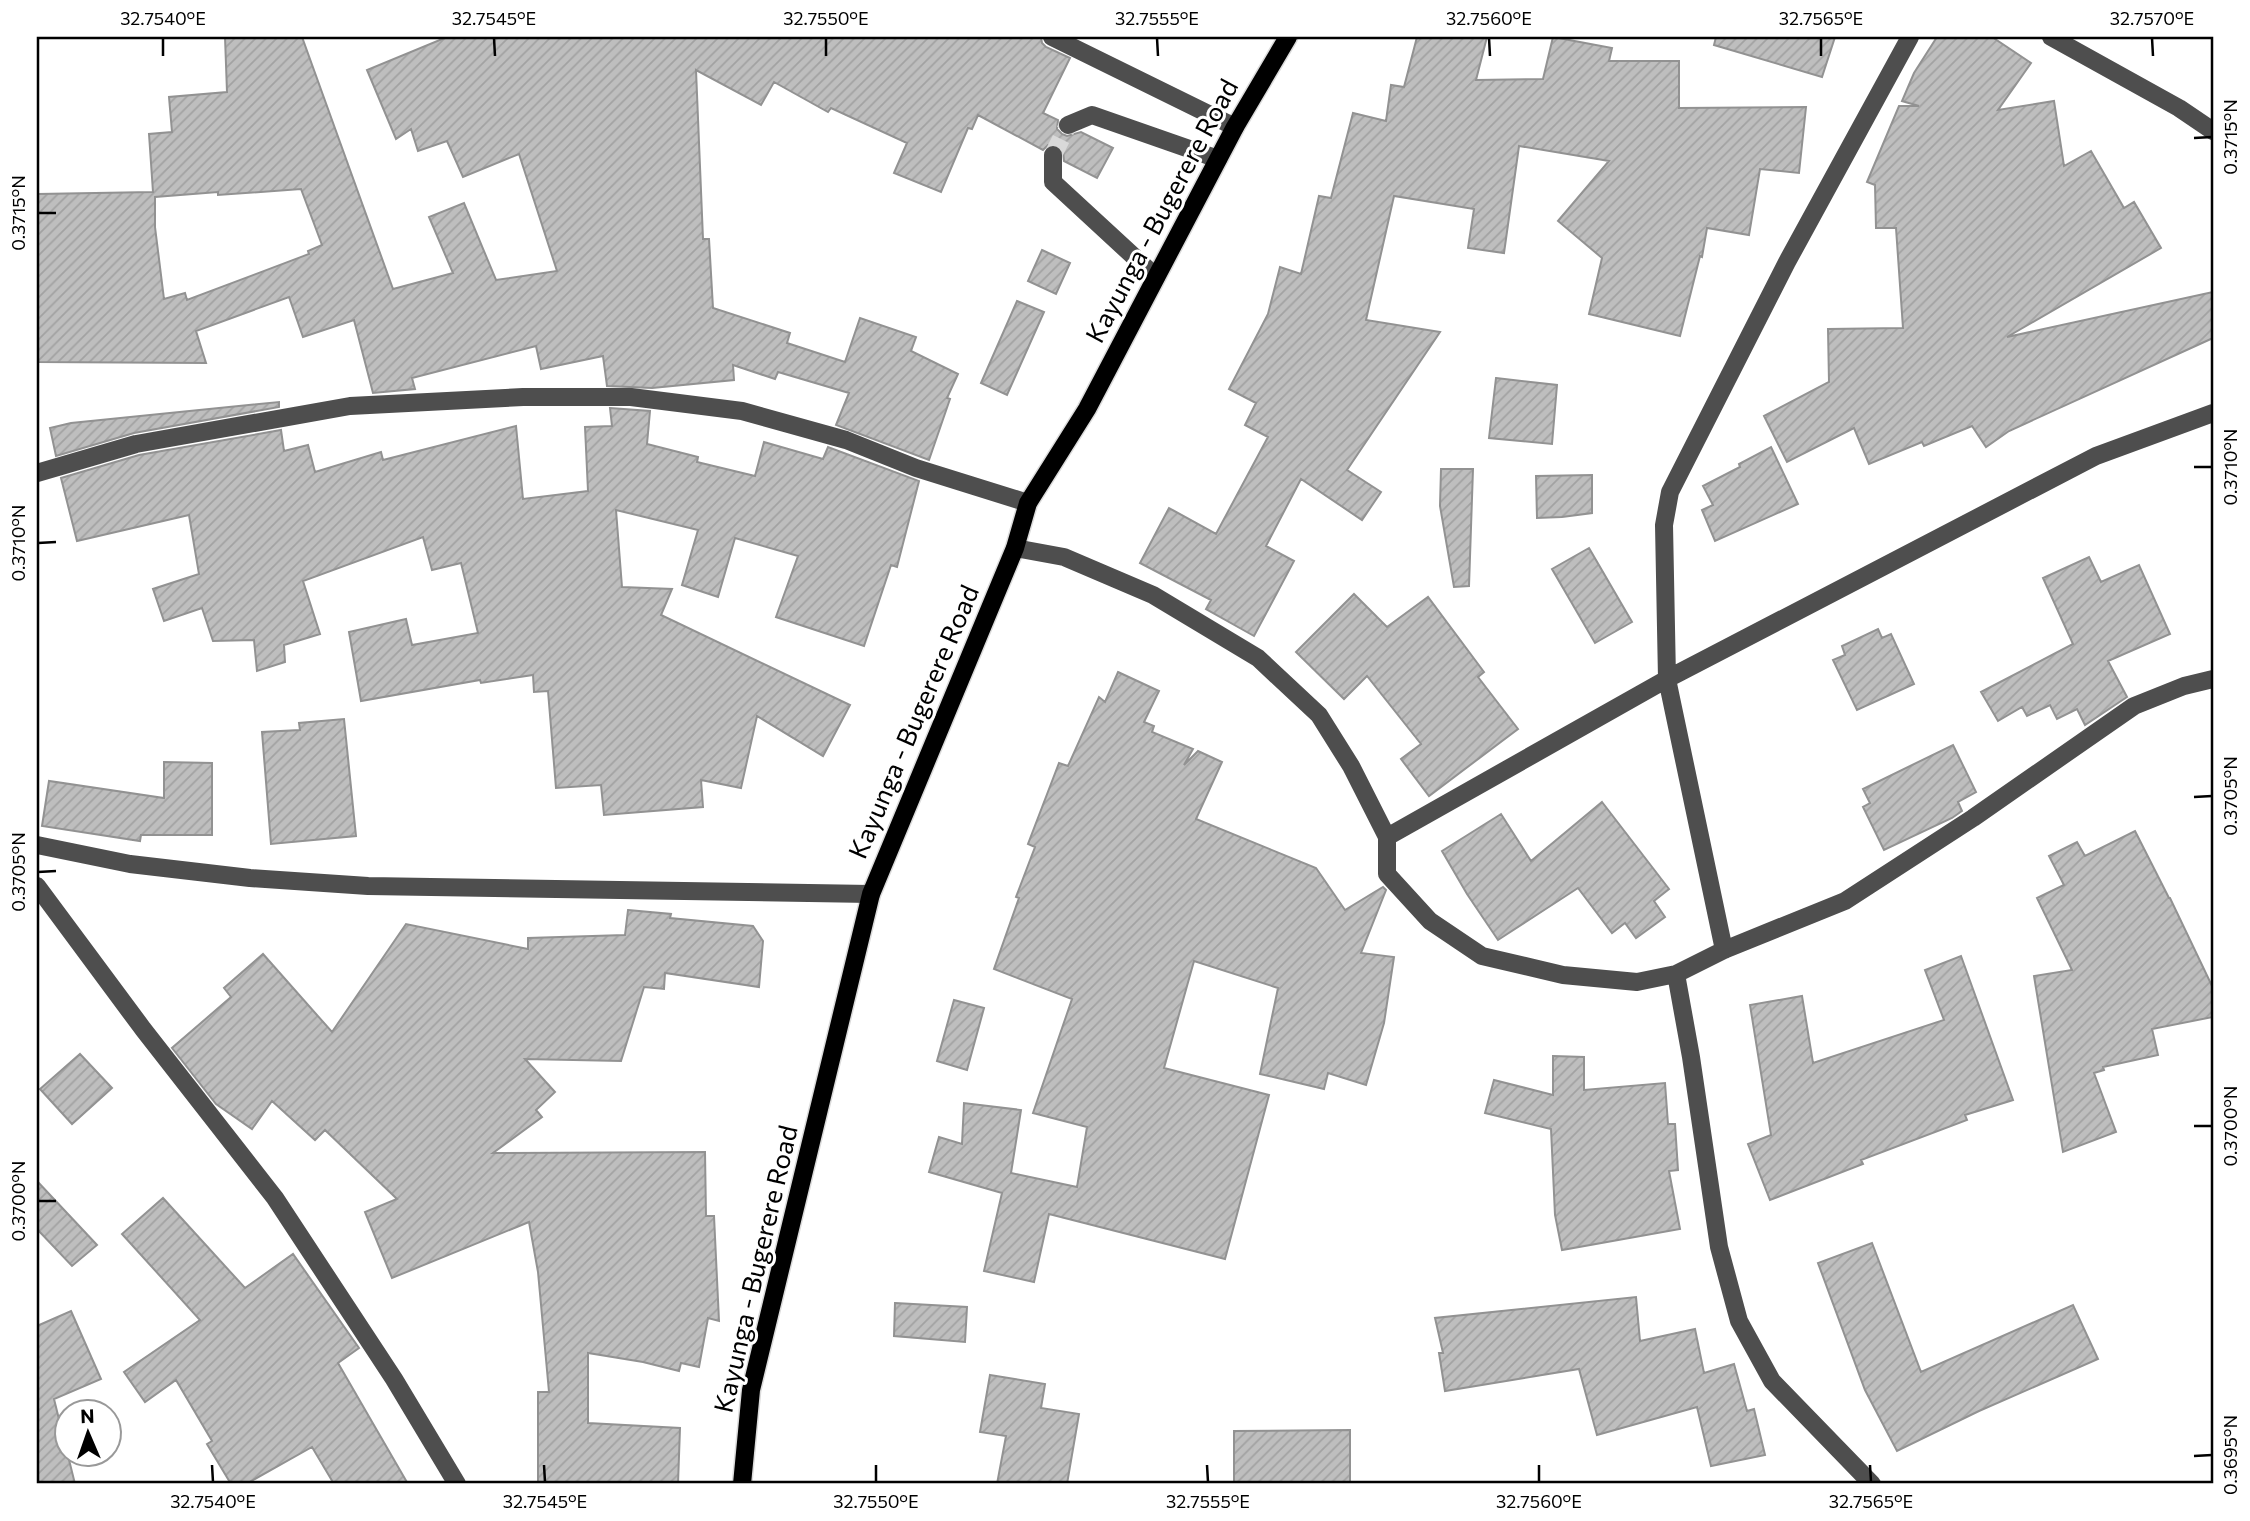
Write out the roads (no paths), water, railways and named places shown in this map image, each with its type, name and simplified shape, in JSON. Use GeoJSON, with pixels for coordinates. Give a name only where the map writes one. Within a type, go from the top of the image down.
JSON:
{"type":"FeatureCollection","features":[{"type":"Feature","properties":{"kind":"main road","name":"Kayunga - Bugerere Road"},"geometry":{"type":"LineString","coordinates":[[742,1484],[751,1390],[871,894],[1015,548],[1028,503],[1087,408],[1235,127],[1288,37]]}},
{"type":"Feature","properties":{"kind":"street"},"geometry":{"type":"LineString","coordinates":[[1052,37],[1235,127]]}},
{"type":"Feature","properties":{"kind":"street"},"geometry":{"type":"LineString","coordinates":[[1724,950],[1667,679],[1664,525],[1670,492],[1787,262],[1910,37]]}},
{"type":"Feature","properties":{"kind":"street"},"geometry":{"type":"LineString","coordinates":[[2051,37],[2179,108],[2213,131]]}},
{"type":"Feature","properties":{"kind":"street"},"geometry":{"type":"LineString","coordinates":[[1068,125],[1092,115],[1218,159]]}},
{"type":"Feature","properties":{"kind":"street"},"geometry":{"type":"LineString","coordinates":[[1053,155],[1053,182],[1156,277]]}},
{"type":"Feature","properties":{"kind":"street"},"geometry":{"type":"LineString","coordinates":[[37,473],[136,444],[351,406],[523,397],[631,397],[742,411],[846,440],[916,468],[1028,503]]}},
{"type":"Feature","properties":{"kind":"street"},"geometry":{"type":"LineString","coordinates":[[1387,837],[1667,679],[2096,456],[2213,413]]}},
{"type":"Feature","properties":{"kind":"street"},"geometry":{"type":"LineString","coordinates":[[1015,548],[1064,557],[1153,595],[1258,658],[1319,715],[1351,766],[1387,837],[1387,874],[1430,921],[1482,956],[1563,975],[1637,982],[1675,974],[1724,950],[1845,901],[1973,818],[2134,706],[2184,686],[2213,679]]}},
{"type":"Feature","properties":{"kind":"street"},"geometry":{"type":"LineString","coordinates":[[37,845],[130,864],[250,878],[368,886],[871,894]]}},
{"type":"Feature","properties":{"kind":"street"},"geometry":{"type":"LineString","coordinates":[[37,886],[143,1029],[275,1198],[394,1379],[457,1484]]}},
{"type":"Feature","properties":{"kind":"street"},"geometry":{"type":"LineString","coordinates":[[1675,974],[1691,1057],[1719,1247],[1739,1321],[1772,1381],[1871,1484]]}},
{"type":"Feature","properties":{"kind":"tunnel"},"geometry":{"type":"LineString","coordinates":[[1053,155],[1068,125]]}}]}
